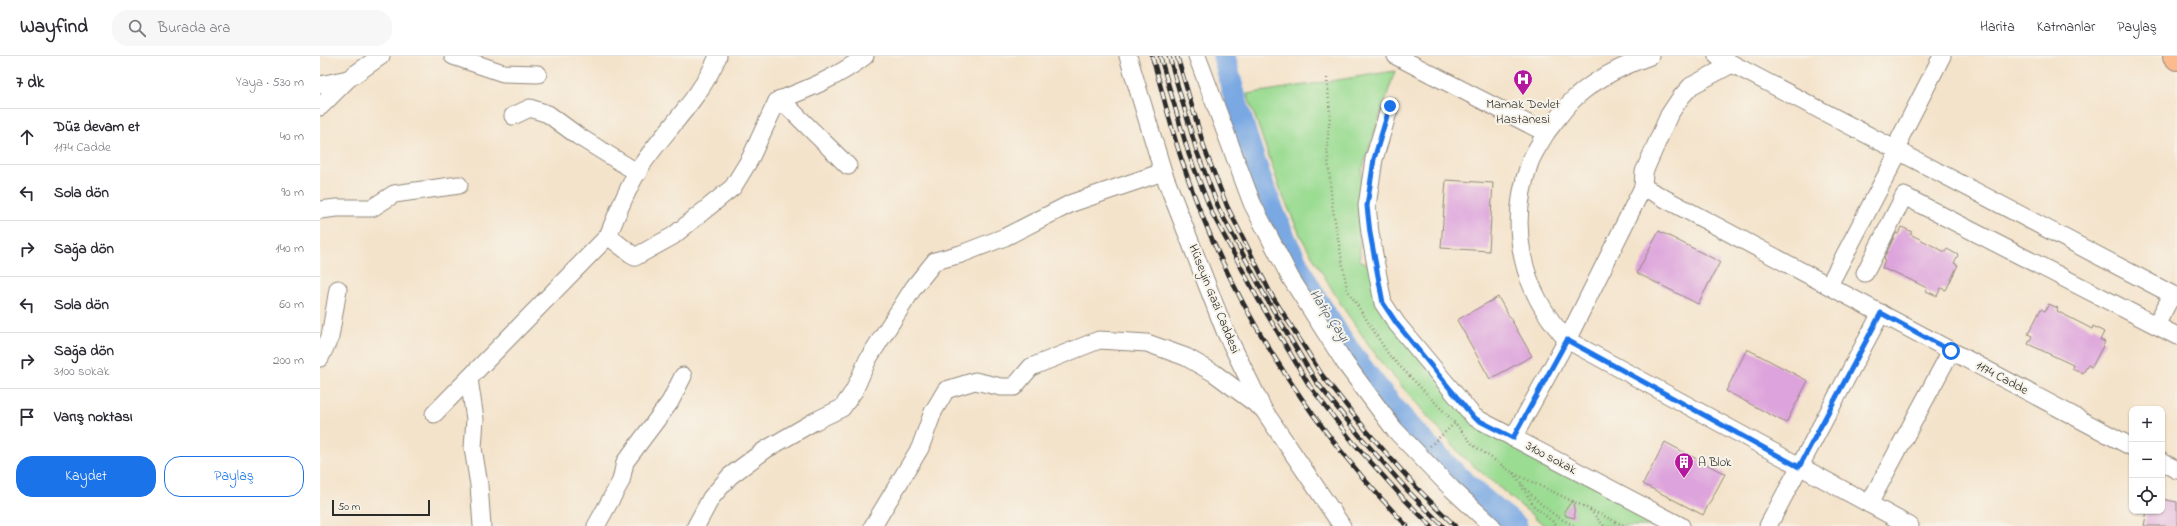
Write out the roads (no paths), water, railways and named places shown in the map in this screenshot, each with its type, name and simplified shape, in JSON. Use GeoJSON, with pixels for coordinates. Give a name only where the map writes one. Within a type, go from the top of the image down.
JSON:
{"type":"FeatureCollection","features":[{"type":"Feature","properties":{"kind":"highway"},"geometry":{"type":"LineString","coordinates":[[2174,56],[2177,59]]}},
{"type":"Feature","properties":{"kind":"street"},"geometry":{"type":"LineString","coordinates":[[320,107],[348,79],[381,56]]}},
{"type":"Feature","properties":{"kind":"street"},"geometry":{"type":"LineString","coordinates":[[453,56],[503,73],[538,74]]}},
{"type":"Feature","properties":{"kind":"street"},"geometry":{"type":"LineString","coordinates":[[434,414],[470,379],[608,236],[620,205],[638,173],[710,76],[718,56]]}},
{"type":"Feature","properties":{"kind":"street"},"geometry":{"type":"LineString","coordinates":[[608,236],[634,257],[673,236],[733,187],[750,159],[776,101],[848,70],[865,56]]}},
{"type":"Feature","properties":{"kind":"street","name":"Hüseyin Gazi Caddesi"},"geometry":{"type":"LineString","coordinates":[[1128,56],[1163,172],[1225,331],[1263,410],[1341,525]]}},
{"type":"Feature","properties":{"kind":"street"},"geometry":{"type":"LineString","coordinates":[[1396,56],[1546,133]]}},
{"type":"Feature","properties":{"kind":"street"},"geometry":{"type":"LineString","coordinates":[[1650,56],[1629,64],[1593,84],[1570,103],[1546,133],[1530,161],[1522,188],[1519,230],[1524,267],[1537,299],[1552,324],[1567,340],[1910,526]]}},
{"type":"Feature","properties":{"kind":"street"},"geometry":{"type":"LineString","coordinates":[[1717,56],[2175,296],[2156,325]]}},
{"type":"Feature","properties":{"kind":"street"},"geometry":{"type":"LineString","coordinates":[[1829,285],[1899,151],[1900,138],[1942,56]]}},
{"type":"Feature","properties":{"kind":"street"},"geometry":{"type":"LineString","coordinates":[[1202,58],[1252,203],[1290,277],[1345,363],[1394,429],[1452,489],[1492,526]]}},
{"type":"Feature","properties":{"kind":"street"},"geometry":{"type":"LineString","coordinates":[[1513,438],[1567,340],[1643,187],[1644,172],[1669,115],[1681,97],[1691,86],[1732,64]]}},
{"type":"Feature","properties":{"kind":"street"},"geometry":{"type":"LineString","coordinates":[[320,85],[348,79]]}},
{"type":"Feature","properties":{"kind":"street"},"geometry":{"type":"LineString","coordinates":[[780,99],[848,166]]}},
{"type":"Feature","properties":{"kind":"street","name":"3100 sokak"},"geometry":{"type":"LineString","coordinates":[[1390,106],[1374,159],[1367,206],[1370,233],[1383,303],[1397,324],[1474,418],[1681,526]]}},
{"type":"Feature","properties":{"kind":"street"},"geometry":{"type":"LineString","coordinates":[[513,116],[530,108],[548,114],[578,136],[638,173]]}},
{"type":"Feature","properties":{"kind":"street"},"geometry":{"type":"LineString","coordinates":[[696,526],[711,498],[730,476],[765,450],[815,421],[842,408],[854,391],[868,359],[914,287],[934,261],[961,254],[1005,237],[1072,203],[1163,172]]}},
{"type":"Feature","properties":{"kind":"street"},"geometry":{"type":"LineString","coordinates":[[320,210],[337,208],[372,208],[394,194],[459,185]]}},
{"type":"Feature","properties":{"kind":"street","name":"1174 Cadde"},"geometry":{"type":"LineString","coordinates":[[1643,187],[1782,269],[1829,285],[2129,445]]}},
{"type":"Feature","properties":{"kind":"street"},"geometry":{"type":"LineString","coordinates":[[1865,272],[1904,196],[2177,336]]}},
{"type":"Feature","properties":{"kind":"street"},"geometry":{"type":"LineString","coordinates":[[320,358],[330,337],[338,289]]}},
{"type":"Feature","properties":{"kind":"street"},"geometry":{"type":"LineString","coordinates":[[1768,526],[1881,313]]}},
{"type":"Feature","properties":{"kind":"street"},"geometry":{"type":"LineString","coordinates":[[873,526],[920,448],[933,412],[946,390],[975,381],[1001,387],[1014,387],[1031,367],[1099,340],[1147,343],[1186,357],[1214,373],[1263,410]]}},
{"type":"Feature","properties":{"kind":"street"},"geometry":{"type":"LineString","coordinates":[[1869,504],[1951,351]]}},
{"type":"Feature","properties":{"kind":"street"},"geometry":{"type":"LineString","coordinates":[[596,526],[621,481],[625,462],[670,402],[683,376]]}},
{"type":"Feature","properties":{"kind":"street"},"geometry":{"type":"LineString","coordinates":[[470,379],[475,419],[473,448],[479,485],[482,526]]}},
{"type":"Feature","properties":{"kind":"street"},"geometry":{"type":"LineString","coordinates":[[2165,464],[2177,470]]}},
{"type":"Feature","properties":{"kind":"waterway","name":"Hatip Çayı"},"geometry":{"type":"LineString","coordinates":[[1224,56],[1245,134],[1262,185],[1294,258],[1314,295],[1362,369],[1390,404],[1451,470],[1516,526]]}},
{"type":"Feature","properties":{"kind":"railway"},"geometry":{"type":"LineString","coordinates":[[1152,56],[1177,145],[1199,209],[1221,259],[1246,308],[1273,355],[1335,444],[1370,486],[1407,526]]}},
{"type":"Feature","properties":{"kind":"railway"},"geometry":{"type":"LineString","coordinates":[[1160,56],[1189,155],[1212,213],[1258,299],[1309,385],[1352,441],[1403,498],[1431,526]]}},
{"type":"Feature","properties":{"kind":"railway"},"geometry":{"type":"LineString","coordinates":[[1169,56],[1197,152],[1219,209],[1265,296],[1315,380],[1359,435],[1409,492],[1443,526]]}},
{"type":"Feature","properties":{"kind":"railway"},"geometry":{"type":"LineString","coordinates":[[1177,56],[1205,150],[1227,206],[1271,294],[1322,375],[1366,430],[1416,487],[1455,526]]}},
{"type":"Feature","properties":{"kind":"place","name":"Mamak Devlet Hastanesi"},"geometry":{"type":"Point","coordinates":[1523,96]}},
{"type":"Feature","properties":{"kind":"place","name":"A Blok"},"geometry":{"type":"Point","coordinates":[1684,479]}}]}
